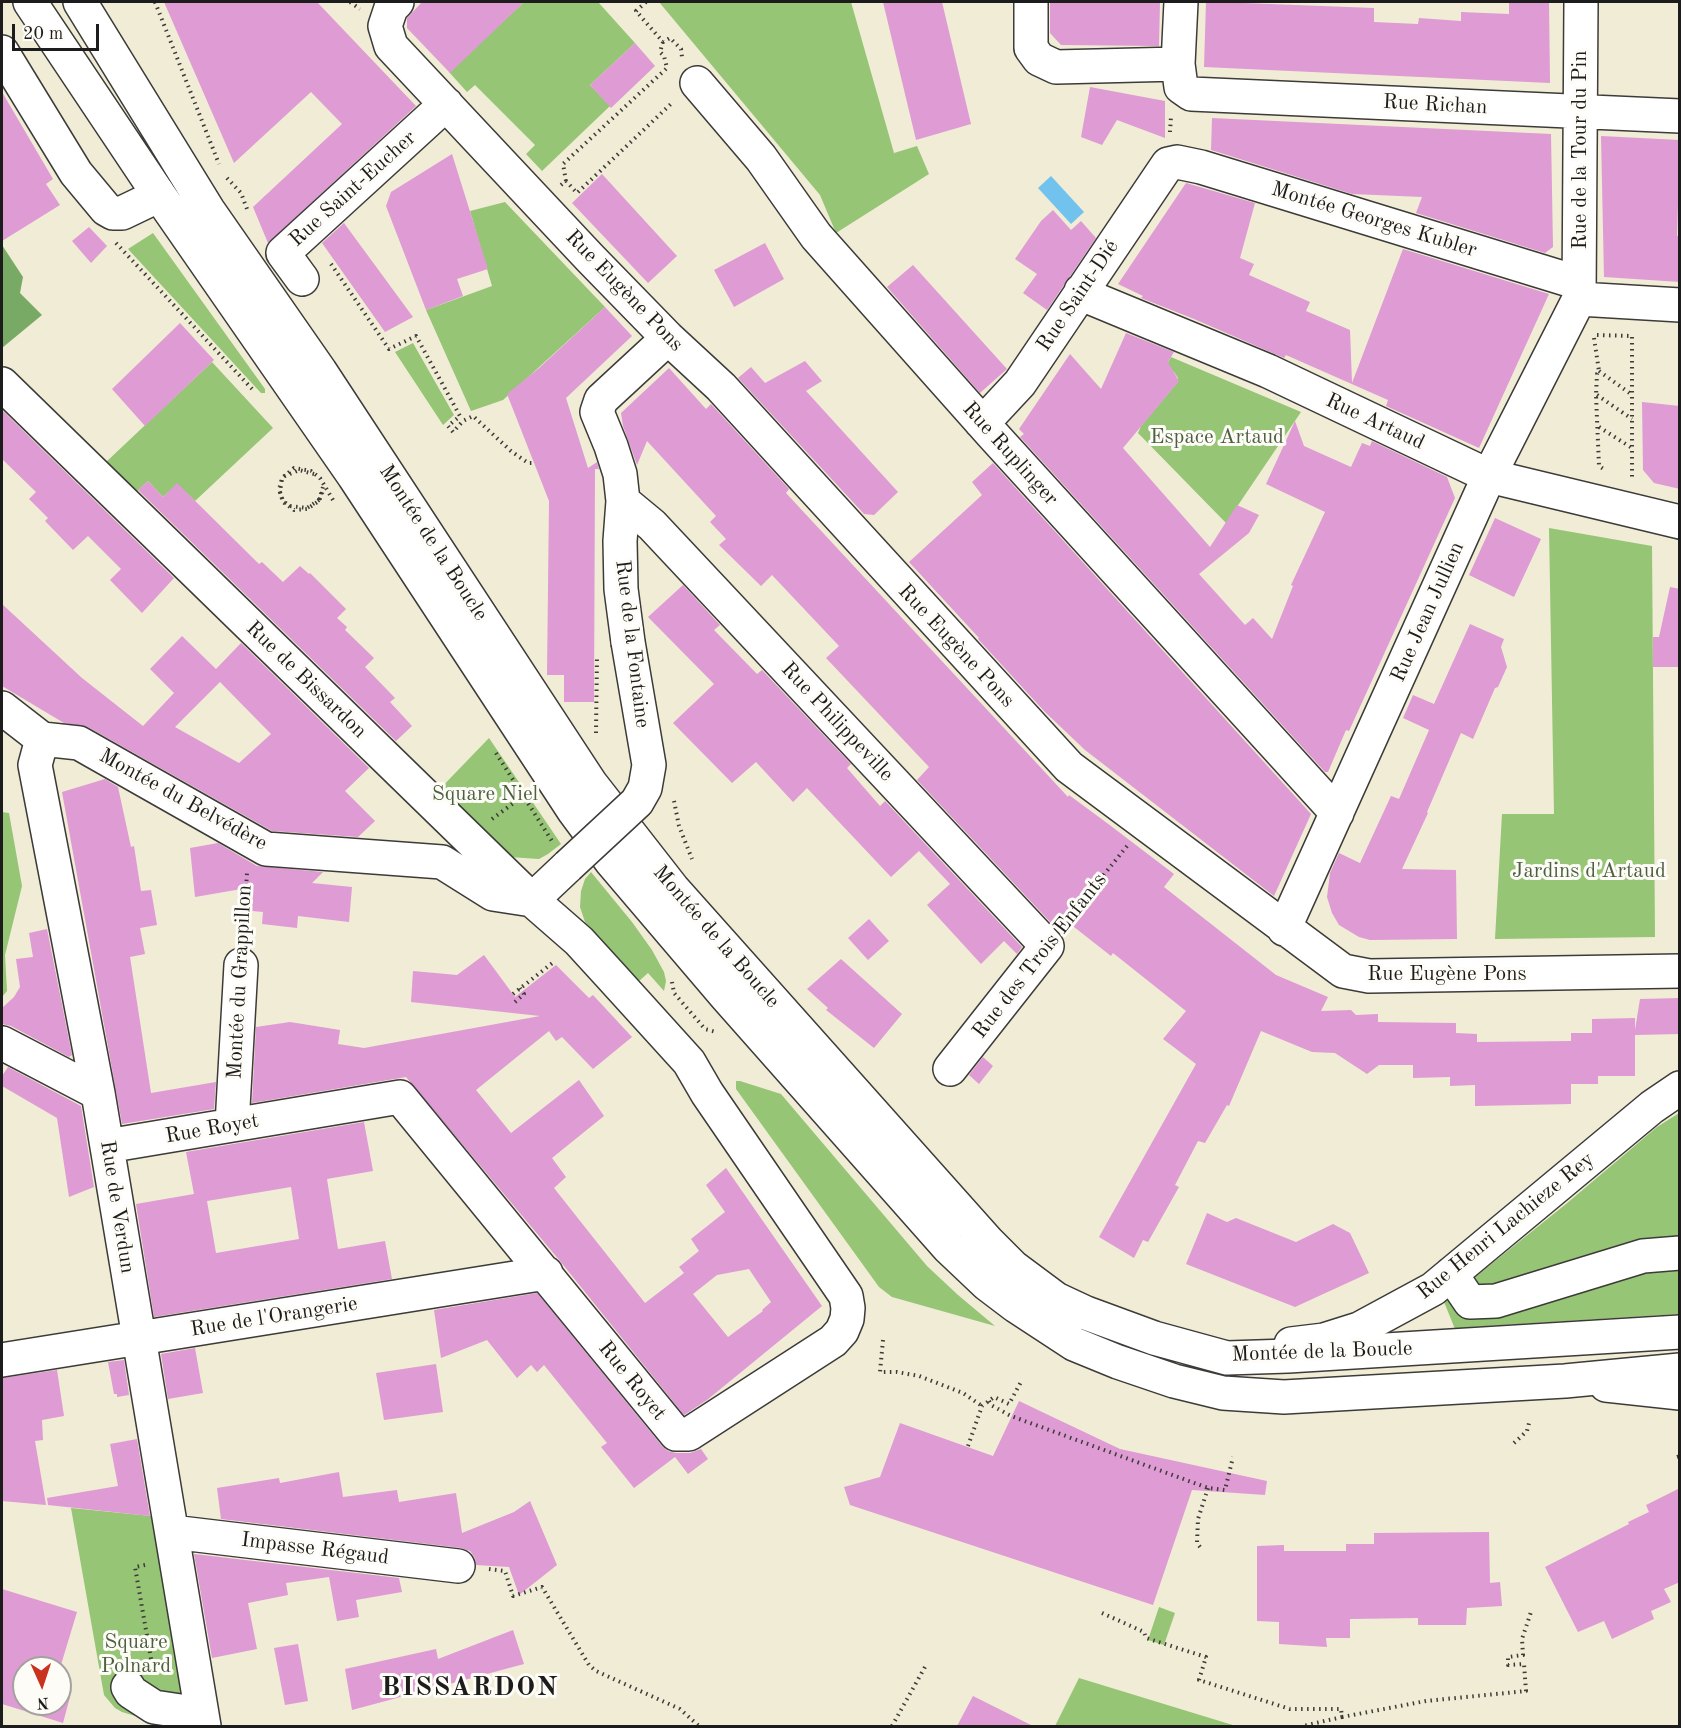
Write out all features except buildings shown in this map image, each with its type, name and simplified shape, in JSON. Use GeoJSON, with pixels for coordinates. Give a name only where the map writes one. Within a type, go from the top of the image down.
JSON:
{"type":"FeatureCollection","features":[{"type":"Feature","properties":{"kind":"street","name":"Montée de la Boucle"},"geometry":{"type":"LineString","coordinates":[[30,2],[157,192],[354,476],[545,770],[605,852],[726,996],[949,1248],[987,1284],[1074,1344],[1174,1382],[1223,1393],[1284,1398],[1565,1381],[1680,1370]]}},
{"type":"Feature","properties":{"kind":"street","name":"Montée de la Boucle"},"geometry":{"type":"LineString","coordinates":[[80,2],[208,210],[320,371],[591,784],[673,889],[988,1242],[1013,1267],[1056,1299],[1118,1326],[1227,1358],[1680,1332]]}},
{"type":"Feature","properties":{"kind":"street"},"geometry":{"type":"LineString","coordinates":[[1031,2],[1031,48],[1040,59],[1056,67],[1178,64],[1181,2]]}},
{"type":"Feature","properties":{"kind":"street","name":"Rue de la Tour du Pin"},"geometry":{"type":"LineString","coordinates":[[1581,2],[1579,111],[1584,303]]}},
{"type":"Feature","properties":{"kind":"street","name":"Rue Eugène Pons"},"geometry":{"type":"LineString","coordinates":[[391,14],[391,46],[590,258],[668,338],[720,387],[1068,767],[1284,929],[1343,970],[1369,976],[1680,971]]}},
{"type":"Feature","properties":{"kind":"street"},"geometry":{"type":"LineString","coordinates":[[2,52],[76,173],[106,210],[122,213],[145,202],[157,192]]}},
{"type":"Feature","properties":{"kind":"street","name":"Rue Richan"},"geometry":{"type":"LineString","coordinates":[[1178,64],[1181,87],[1191,94],[1680,116]]}},
{"type":"Feature","properties":{"kind":"street","name":"Rue Ruplinger"},"geometry":{"type":"LineString","coordinates":[[689,89],[761,158],[816,236],[981,422],[1337,813]]}},
{"type":"Feature","properties":{"kind":"street","name":"Rue Saint-Eucher"},"geometry":{"type":"LineString","coordinates":[[302,279],[283,253],[446,104]]}},
{"type":"Feature","properties":{"kind":"street","name":"Montée Georges Kubler"},"geometry":{"type":"LineString","coordinates":[[1168,165],[1177,162],[1189,163],[1584,303],[1680,305]]}},
{"type":"Feature","properties":{"kind":"street","name":"Rue Saint-Dié"},"geometry":{"type":"LineString","coordinates":[[981,422],[1020,383],[1168,165]]}},
{"type":"Feature","properties":{"kind":"street","name":"Rue Artaud"},"geometry":{"type":"LineString","coordinates":[[1081,291],[1089,297],[1268,371],[1489,476],[1680,522]]}},
{"type":"Feature","properties":{"kind":"street","name":"Rue Jean Jullien"},"geometry":{"type":"LineString","coordinates":[[1284,929],[1489,476],[1584,303]]}},
{"type":"Feature","properties":{"kind":"street","name":"Rue de la Fontaine"},"geometry":{"type":"LineString","coordinates":[[532,900],[637,802],[647,781],[649,765],[621,589],[620,540],[623,501],[620,474],[597,412],[601,400],[668,338]]}},
{"type":"Feature","properties":{"kind":"street","name":"Rue de Bissardon"},"geometry":{"type":"LineString","coordinates":[[2,384],[532,900],[579,941],[611,976]]}},
{"type":"Feature","properties":{"kind":"street","name":"Rue Philippeville"},"geometry":{"type":"LineString","coordinates":[[623,501],[652,525],[1047,946]]}},
{"type":"Feature","properties":{"kind":"street"},"geometry":{"type":"LineString","coordinates":[[2,708],[42,739]]}},
{"type":"Feature","properties":{"kind":"street","name":"Montée du Belvédère"},"geometry":{"type":"LineString","coordinates":[[42,739],[79,743],[249,839],[273,850],[442,862],[493,894],[532,900]]}},
{"type":"Feature","properties":{"kind":"street","name":"Rue de Verdun"},"geometry":{"type":"LineString","coordinates":[[42,739],[35,765],[98,1094],[202,1718]]}},
{"type":"Feature","properties":{"kind":"street","name":"Rue des Trois Enfants"},"geometry":{"type":"LineString","coordinates":[[950,1069],[1047,946]]}},
{"type":"Feature","properties":{"kind":"street","name":"Montée du Grappillon"},"geometry":{"type":"LineString","coordinates":[[232,1125],[241,965]]}},
{"type":"Feature","properties":{"kind":"street","name":"Rue Royet"},"geometry":{"type":"LineString","coordinates":[[107,1146],[400,1097],[546,1273],[671,1430],[676,1434],[689,1434],[833,1341],[847,1319],[846,1296],[707,1093],[689,1062],[611,976]]}},
{"type":"Feature","properties":{"kind":"street"},"geometry":{"type":"LineString","coordinates":[[2,1043],[98,1094]]}},
{"type":"Feature","properties":{"kind":"street","name":"Rue Henri Lachieze Rey"},"geometry":{"type":"LineString","coordinates":[[1175,1344],[1238,1347],[1324,1340],[1359,1329],[1398,1310],[1433,1289],[1652,1107],[1680,1088]]}},
{"type":"Feature","properties":{"kind":"street"},"geometry":{"type":"LineString","coordinates":[[1451,1274],[1470,1302],[1496,1301],[1644,1256],[1680,1253]]}},
{"type":"Feature","properties":{"kind":"street","name":"Rue de l'Orangerie"},"geometry":{"type":"LineString","coordinates":[[2,1360],[546,1273]]}},
{"type":"Feature","properties":{"kind":"street"},"geometry":{"type":"LineString","coordinates":[[1565,1381],[1680,1393]]}},
{"type":"Feature","properties":{"kind":"street","name":"Impasse Régaud"},"geometry":{"type":"LineString","coordinates":[[172,1532],[458,1566]]}},
{"type":"Feature","properties":{"kind":"street"},"geometry":{"type":"LineString","coordinates":[[138,1695],[154,1707],[187,1712],[202,1718]]}},
{"type":"Feature","properties":{"kind":"path"},"geometry":{"type":"LineString","coordinates":[[155,2],[199,117],[223,172],[241,193],[249,214]]}},
{"type":"Feature","properties":{"kind":"path"},"geometry":{"type":"LineString","coordinates":[[646,2],[636,11],[663,42]]}},
{"type":"Feature","properties":{"kind":"path"},"geometry":{"type":"LineString","coordinates":[[670,38],[681,49],[689,89],[578,193],[566,181],[563,164],[667,68],[664,56],[660,52],[663,42],[670,38]]}},
{"type":"Feature","properties":{"kind":"path"},"geometry":{"type":"LineString","coordinates":[[558,189],[566,181]]}},
{"type":"Feature","properties":{"kind":"path"},"geometry":{"type":"LineString","coordinates":[[109,237],[258,395]]}},
{"type":"Feature","properties":{"kind":"path"},"geometry":{"type":"LineString","coordinates":[[327,258],[389,349],[416,336],[460,416],[448,426],[453,432],[463,421],[473,416],[511,451],[528,463],[534,463]]}},
{"type":"Feature","properties":{"kind":"path"},"geometry":{"type":"LineString","coordinates":[[1584,303],[1593,334],[1599,370],[1596,395],[1599,466]]}},
{"type":"Feature","properties":{"kind":"path"},"geometry":{"type":"LineString","coordinates":[[1593,334],[1632,336],[1632,512]]}},
{"type":"Feature","properties":{"kind":"path"},"geometry":{"type":"LineString","coordinates":[[1599,370],[1632,394]]}},
{"type":"Feature","properties":{"kind":"path"},"geometry":{"type":"LineString","coordinates":[[1596,395],[1632,419]]}},
{"type":"Feature","properties":{"kind":"path"},"geometry":{"type":"LineString","coordinates":[[1598,427],[1632,448]]}},
{"type":"Feature","properties":{"kind":"path"},"geometry":{"type":"LineString","coordinates":[[314,465],[324,485],[319,501],[307,509],[290,508],[285,505],[281,499],[279,489],[280,485],[282,479],[289,473],[299,470],[311,472],[323,485],[319,500],[307,508],[295,508],[285,503],[281,497],[279,488],[280,483],[282,478],[294,468],[311,471],[320,478],[333,500]]}},
{"type":"Feature","properties":{"kind":"path"},"geometry":{"type":"LineString","coordinates":[[596,735],[597,669]]}},
{"type":"Feature","properties":{"kind":"path"},"geometry":{"type":"LineString","coordinates":[[672,793],[679,826],[696,869]]}},
{"type":"Feature","properties":{"kind":"path"},"geometry":{"type":"LineString","coordinates":[[483,826],[523,796]]}},
{"type":"Feature","properties":{"kind":"path","name":"Montée du Grappillon"},"geometry":{"type":"LineString","coordinates":[[241,965],[249,839]]}},
{"type":"Feature","properties":{"kind":"path","name":"Rue des Trois Enfants"},"geometry":{"type":"LineString","coordinates":[[1047,946],[1129,843]]}},
{"type":"Feature","properties":{"kind":"path"},"geometry":{"type":"LineString","coordinates":[[513,994],[554,963]]}},
{"type":"Feature","properties":{"kind":"path"},"geometry":{"type":"LineString","coordinates":[[671,972],[674,993],[705,1029],[721,1034]]}},
{"type":"Feature","properties":{"kind":"path"},"geometry":{"type":"LineString","coordinates":[[515,1002],[524,994],[520,988]]}},
{"type":"Feature","properties":{"kind":"path"},"geometry":{"type":"LineString","coordinates":[[883,1340],[880,1372],[897,1372],[934,1382],[963,1394],[982,1406]]}},
{"type":"Feature","properties":{"kind":"path"},"geometry":{"type":"LineString","coordinates":[[968,1446],[982,1406],[994,1397],[1009,1404],[1021,1382]]}},
{"type":"Feature","properties":{"kind":"path"},"geometry":{"type":"LineString","coordinates":[[988,1401],[1011,1416],[1208,1488],[1225,1490],[1233,1457]]}},
{"type":"Feature","properties":{"kind":"path"},"geometry":{"type":"LineString","coordinates":[[1514,1443],[1527,1431],[1528,1423]]}},
{"type":"Feature","properties":{"kind":"path"},"geometry":{"type":"LineString","coordinates":[[1200,1547],[1197,1543],[1198,1519],[1208,1488]]}},
{"type":"Feature","properties":{"kind":"path"},"geometry":{"type":"LineString","coordinates":[[138,1695],[145,1682],[151,1659],[135,1567],[150,1564]]}},
{"type":"Feature","properties":{"kind":"path"},"geometry":{"type":"LineString","coordinates":[[458,1566],[505,1570],[513,1596],[542,1587],[589,1665],[596,1671],[680,1709],[699,1726]]}},
{"type":"Feature","properties":{"kind":"path"},"geometry":{"type":"LineString","coordinates":[[1303,1726],[1426,1701],[1526,1691],[1524,1664],[1508,1665],[1508,1656],[1523,1655],[1522,1639],[1532,1609]]}},
{"type":"Feature","properties":{"kind":"path"},"geometry":{"type":"LineString","coordinates":[[1102,1613],[1144,1632],[1148,1639],[1206,1657],[1199,1680],[1290,1709],[1341,1709],[1342,1717]]}},
{"type":"Feature","properties":{"kind":"path"},"geometry":{"type":"LineString","coordinates":[[892,1726],[924,1667]]}},
{"type":"Feature","properties":{"kind":"green space"},"geometry":{"type":"Polygon","coordinates":[[[524,2],[598,2],[635,43],[590,85],[610,106],[542,171],[526,154],[535,145],[475,85],[467,92],[449,72],[524,2]]]}},
{"type":"Feature","properties":{"kind":"green space"},"geometry":{"type":"Polygon","coordinates":[[[659,2],[851,2],[894,153],[917,146],[929,174],[836,233],[820,195],[659,2]]]}},
{"type":"Feature","properties":{"kind":"green space"},"geometry":{"type":"Polygon","coordinates":[[[505,202],[605,307],[503,400],[471,411],[426,310],[492,286],[470,211],[505,202]]]}},
{"type":"Feature","properties":{"kind":"green space"},"geometry":{"type":"Polygon","coordinates":[[[153,233],[265,389],[265,393],[261,393],[128,249],[153,233]]]}},
{"type":"Feature","properties":{"kind":"green space"},"geometry":{"type":"Polygon","coordinates":[[[2,245],[23,277],[20,293],[42,315],[2,348],[2,245]]]}},
{"type":"Feature","properties":{"kind":"green space"},"geometry":{"type":"Polygon","coordinates":[[[413,343],[454,415],[443,425],[395,352],[413,343]]]}},
{"type":"Feature","properties":{"kind":"green space","name":"Espace Artaud"},"geometry":{"type":"Polygon","coordinates":[[[1171,357],[1301,412],[1226,523],[1138,433],[1141,426],[1177,383],[1178,378],[1166,366],[1171,357]]]}},
{"type":"Feature","properties":{"kind":"green space"},"geometry":{"type":"Polygon","coordinates":[[[212,362],[273,428],[195,501],[177,484],[163,497],[148,481],[135,493],[105,463],[212,362]]]}},
{"type":"Feature","properties":{"kind":"green space","name":"Jardins d'Artaud"},"geometry":{"type":"Polygon","coordinates":[[[1549,528],[1652,546],[1655,937],[1495,939],[1502,814],[1554,814],[1549,528]]]}},
{"type":"Feature","properties":{"kind":"green space","name":"Square Niel"},"geometry":{"type":"Polygon","coordinates":[[[489,738],[561,844],[539,859],[509,857],[435,794],[489,738]]]}},
{"type":"Feature","properties":{"kind":"green space"},"geometry":{"type":"Polygon","coordinates":[[[2,812],[9,813],[22,886],[5,955],[7,991],[2,997],[2,812]]]}},
{"type":"Feature","properties":{"kind":"green space"},"geometry":{"type":"Polygon","coordinates":[[[591,872],[652,950],[664,972],[666,981],[664,991],[648,973],[638,982],[585,922],[580,907],[581,891],[585,879],[591,872]]]}},
{"type":"Feature","properties":{"kind":"green space"},"geometry":{"type":"Polygon","coordinates":[[[736,1081],[781,1094],[927,1266],[995,1326],[892,1297],[879,1287],[736,1089],[736,1081]]]}},
{"type":"Feature","properties":{"kind":"green space"},"geometry":{"type":"Polygon","coordinates":[[[1679,1113],[1679,1314],[1455,1329],[1444,1302],[1657,1127],[1679,1113]]]}},
{"type":"Feature","properties":{"kind":"green space","name":"Square Polnard"},"geometry":{"type":"Polygon","coordinates":[[[71,1508],[151,1516],[189,1726],[169,1726],[122,1712],[115,1708],[104,1695],[71,1508]]]}},
{"type":"Feature","properties":{"kind":"green space"},"geometry":{"type":"Polygon","coordinates":[[[1159,1607],[1175,1613],[1164,1645],[1148,1640],[1159,1607]]]}},
{"type":"Feature","properties":{"kind":"green space"},"geometry":{"type":"Polygon","coordinates":[[[1079,1678],[1236,1726],[1055,1726],[1079,1678]]]}},
{"type":"Feature","properties":{"kind":"water"},"geometry":{"type":"Polygon","coordinates":[[[1051,176],[1084,212],[1071,224],[1038,188],[1051,176]]]}},
{"type":"Feature","properties":{"kind":"district","name":"BISSARDON"},"geometry":{"type":"Point","coordinates":[470,1688]}}]}
